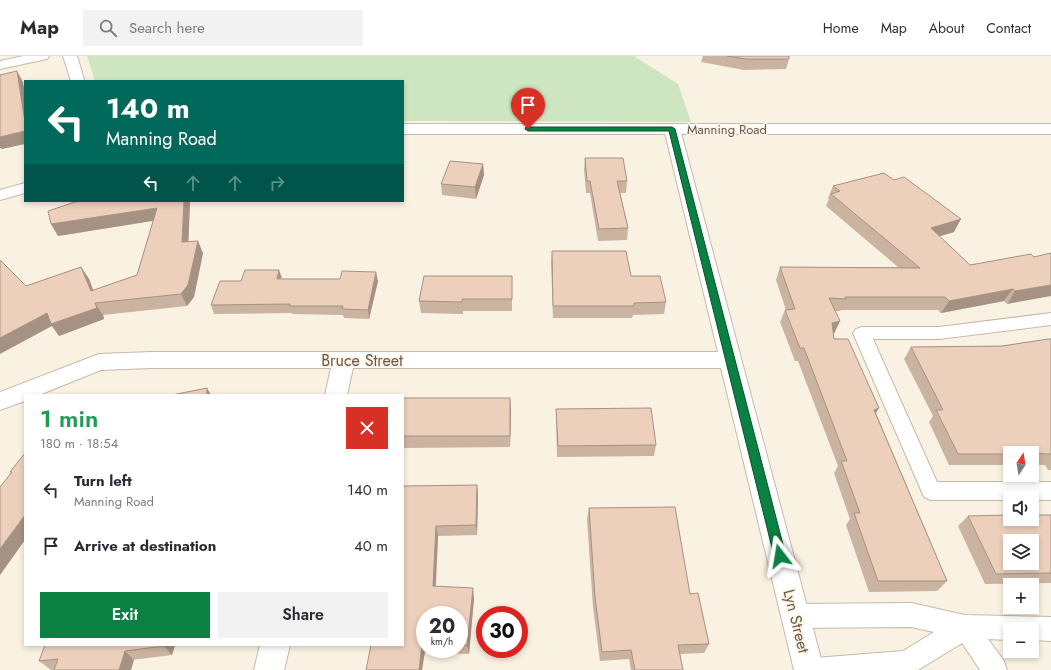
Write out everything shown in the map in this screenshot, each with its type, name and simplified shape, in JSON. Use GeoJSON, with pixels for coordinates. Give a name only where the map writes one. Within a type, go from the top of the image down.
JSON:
{"type":"FeatureCollection","features":[{"type":"Feature","properties":{"kind":"street"},"geometry":{"type":"LineString","coordinates":[[0,65],[42,56]]}},
{"type":"Feature","properties":{"kind":"street"},"geometry":{"type":"LineString","coordinates":[[70,56],[77,79]]}},
{"type":"Feature","properties":{"kind":"street","name":"Manning Road"},"geometry":{"type":"LineString","coordinates":[[404,129],[1051,129]]}},
{"type":"Feature","properties":{"kind":"street","name":"Lyn Street"},"geometry":{"type":"LineString","coordinates":[[672,129],[809,670]]}},
{"type":"Feature","properties":{"kind":"street"},"geometry":{"type":"LineString","coordinates":[[0,195],[24,188]]}},
{"type":"Feature","properties":{"kind":"street","name":"Bruce Street"},"geometry":{"type":"LineString","coordinates":[[0,401],[99,362],[151,360],[731,360]]}},
{"type":"Feature","properties":{"kind":"street"},"geometry":{"type":"LineString","coordinates":[[336,394],[344,360]]}},
{"type":"Feature","properties":{"kind":"street"},"geometry":{"type":"LineString","coordinates":[[269,670],[275,646]]}},
{"type":"Feature","properties":{"kind":"lane"},"geometry":{"type":"LineString","coordinates":[[1051,319],[939,333],[862,333],[931,491],[1051,491]]}},
{"type":"Feature","properties":{"kind":"lane"},"geometry":{"type":"LineString","coordinates":[[795,616],[911,615],[965,628],[1051,629]]}},
{"type":"Feature","properties":{"kind":"lane"},"geometry":{"type":"LineString","coordinates":[[815,670],[906,663],[965,628]]}},
{"type":"Feature","properties":{"kind":"lane"},"geometry":{"type":"LineString","coordinates":[[965,628],[995,670]]}},
{"type":"Feature","properties":{"kind":"green space"},"geometry":{"type":"Polygon","coordinates":[[[87,56],[634,56],[678,84],[691,122],[404,121],[404,80],[95,80],[87,56]]]}},
{"type":"Feature","properties":{"kind":"building"},"geometry":{"type":"Polygon","coordinates":[[[727,56],[789,56],[789,59],[746,59],[727,56]]]}},
{"type":"Feature","properties":{"kind":"building"},"geometry":{"type":"Polygon","coordinates":[[[17,71],[24,116],[24,131],[0,137],[0,75],[17,71]]]}},
{"type":"Feature","properties":{"kind":"building"},"geometry":{"type":"Polygon","coordinates":[[[585,158],[623,158],[627,181],[617,181],[628,228],[599,229],[590,181],[587,181],[585,158]]]}},
{"type":"Feature","properties":{"kind":"building"},"geometry":{"type":"Polygon","coordinates":[[[450,161],[483,164],[475,187],[441,184],[450,161]]]}},
{"type":"Feature","properties":{"kind":"building"},"geometry":{"type":"Polygon","coordinates":[[[884,173],[894,180],[904,177],[961,219],[931,228],[970,265],[1031,254],[1034,257],[1051,253],[1051,285],[1015,291],[1013,289],[949,301],[945,297],[829,298],[840,321],[832,323],[834,339],[848,339],[879,408],[874,410],[947,581],[878,581],[854,513],[860,513],[841,461],[847,461],[804,348],[800,348],[785,310],[795,309],[780,267],[920,268],[831,194],[840,191],[833,186],[884,173]]]}},
{"type":"Feature","properties":{"kind":"building"},"geometry":{"type":"Polygon","coordinates":[[[75,202],[184,202],[182,242],[198,241],[188,285],[181,294],[95,303],[97,308],[51,324],[47,313],[0,338],[0,260],[26,286],[81,267],[91,291],[137,275],[157,208],[51,224],[48,211],[75,202]]]}},
{"type":"Feature","properties":{"kind":"building"},"geometry":{"type":"Polygon","coordinates":[[[552,251],[626,251],[631,276],[660,276],[666,302],[634,303],[634,306],[553,306],[552,251]]]}},
{"type":"Feature","properties":{"kind":"building"},"geometry":{"type":"Polygon","coordinates":[[[245,270],[279,270],[277,279],[340,279],[342,271],[376,272],[368,310],[342,309],[343,306],[289,306],[290,304],[211,305],[220,281],[241,281],[245,270]]]}},
{"type":"Feature","properties":{"kind":"building"},"geometry":{"type":"Polygon","coordinates":[[[424,276],[512,276],[512,299],[462,299],[462,302],[419,301],[424,276]]]}},
{"type":"Feature","properties":{"kind":"building"},"geometry":{"type":"Polygon","coordinates":[[[1051,339],[1051,454],[1039,454],[1039,446],[1003,446],[1003,454],[958,454],[936,410],[943,410],[911,347],[1002,346],[1051,339]]]}},
{"type":"Feature","properties":{"kind":"building"},"geometry":{"type":"Polygon","coordinates":[[[207,388],[207,394],[177,394],[207,388]]]}},
{"type":"Feature","properties":{"kind":"building"},"geometry":{"type":"Polygon","coordinates":[[[404,398],[510,398],[510,436],[404,436],[404,398]]]}},
{"type":"Feature","properties":{"kind":"building"},"geometry":{"type":"Polygon","coordinates":[[[651,408],[656,445],[558,446],[556,409],[651,408]]]}},
{"type":"Feature","properties":{"kind":"building"},"geometry":{"type":"Polygon","coordinates":[[[24,454],[24,516],[0,549],[0,487],[12,472],[10,472],[24,454]]]}},
{"type":"Feature","properties":{"kind":"building"},"geometry":{"type":"Polygon","coordinates":[[[477,485],[476,525],[436,526],[433,586],[473,588],[468,636],[468,606],[416,606],[416,658],[420,658],[419,670],[366,670],[371,646],[404,646],[404,486],[477,485]]]}},
{"type":"Feature","properties":{"kind":"building"},"geometry":{"type":"Polygon","coordinates":[[[675,507],[690,594],[698,593],[709,644],[678,645],[683,670],[635,670],[631,650],[602,652],[595,597],[589,508],[675,507]]]}},
{"type":"Feature","properties":{"kind":"building"},"geometry":{"type":"Polygon","coordinates":[[[1003,515],[1003,526],[1039,526],[1039,515],[1051,515],[1051,573],[996,574],[968,516],[1003,515]]]}},
{"type":"Feature","properties":{"kind":"building"},"geometry":{"type":"Polygon","coordinates":[[[45,646],[164,646],[125,651],[119,670],[54,670],[58,659],[39,661],[45,646]]]}},
{"type":"Feature","properties":{"kind":"route"},"geometry":{"type":"LineString","coordinates":[[528,129],[672,129],[780,556]]}}]}
